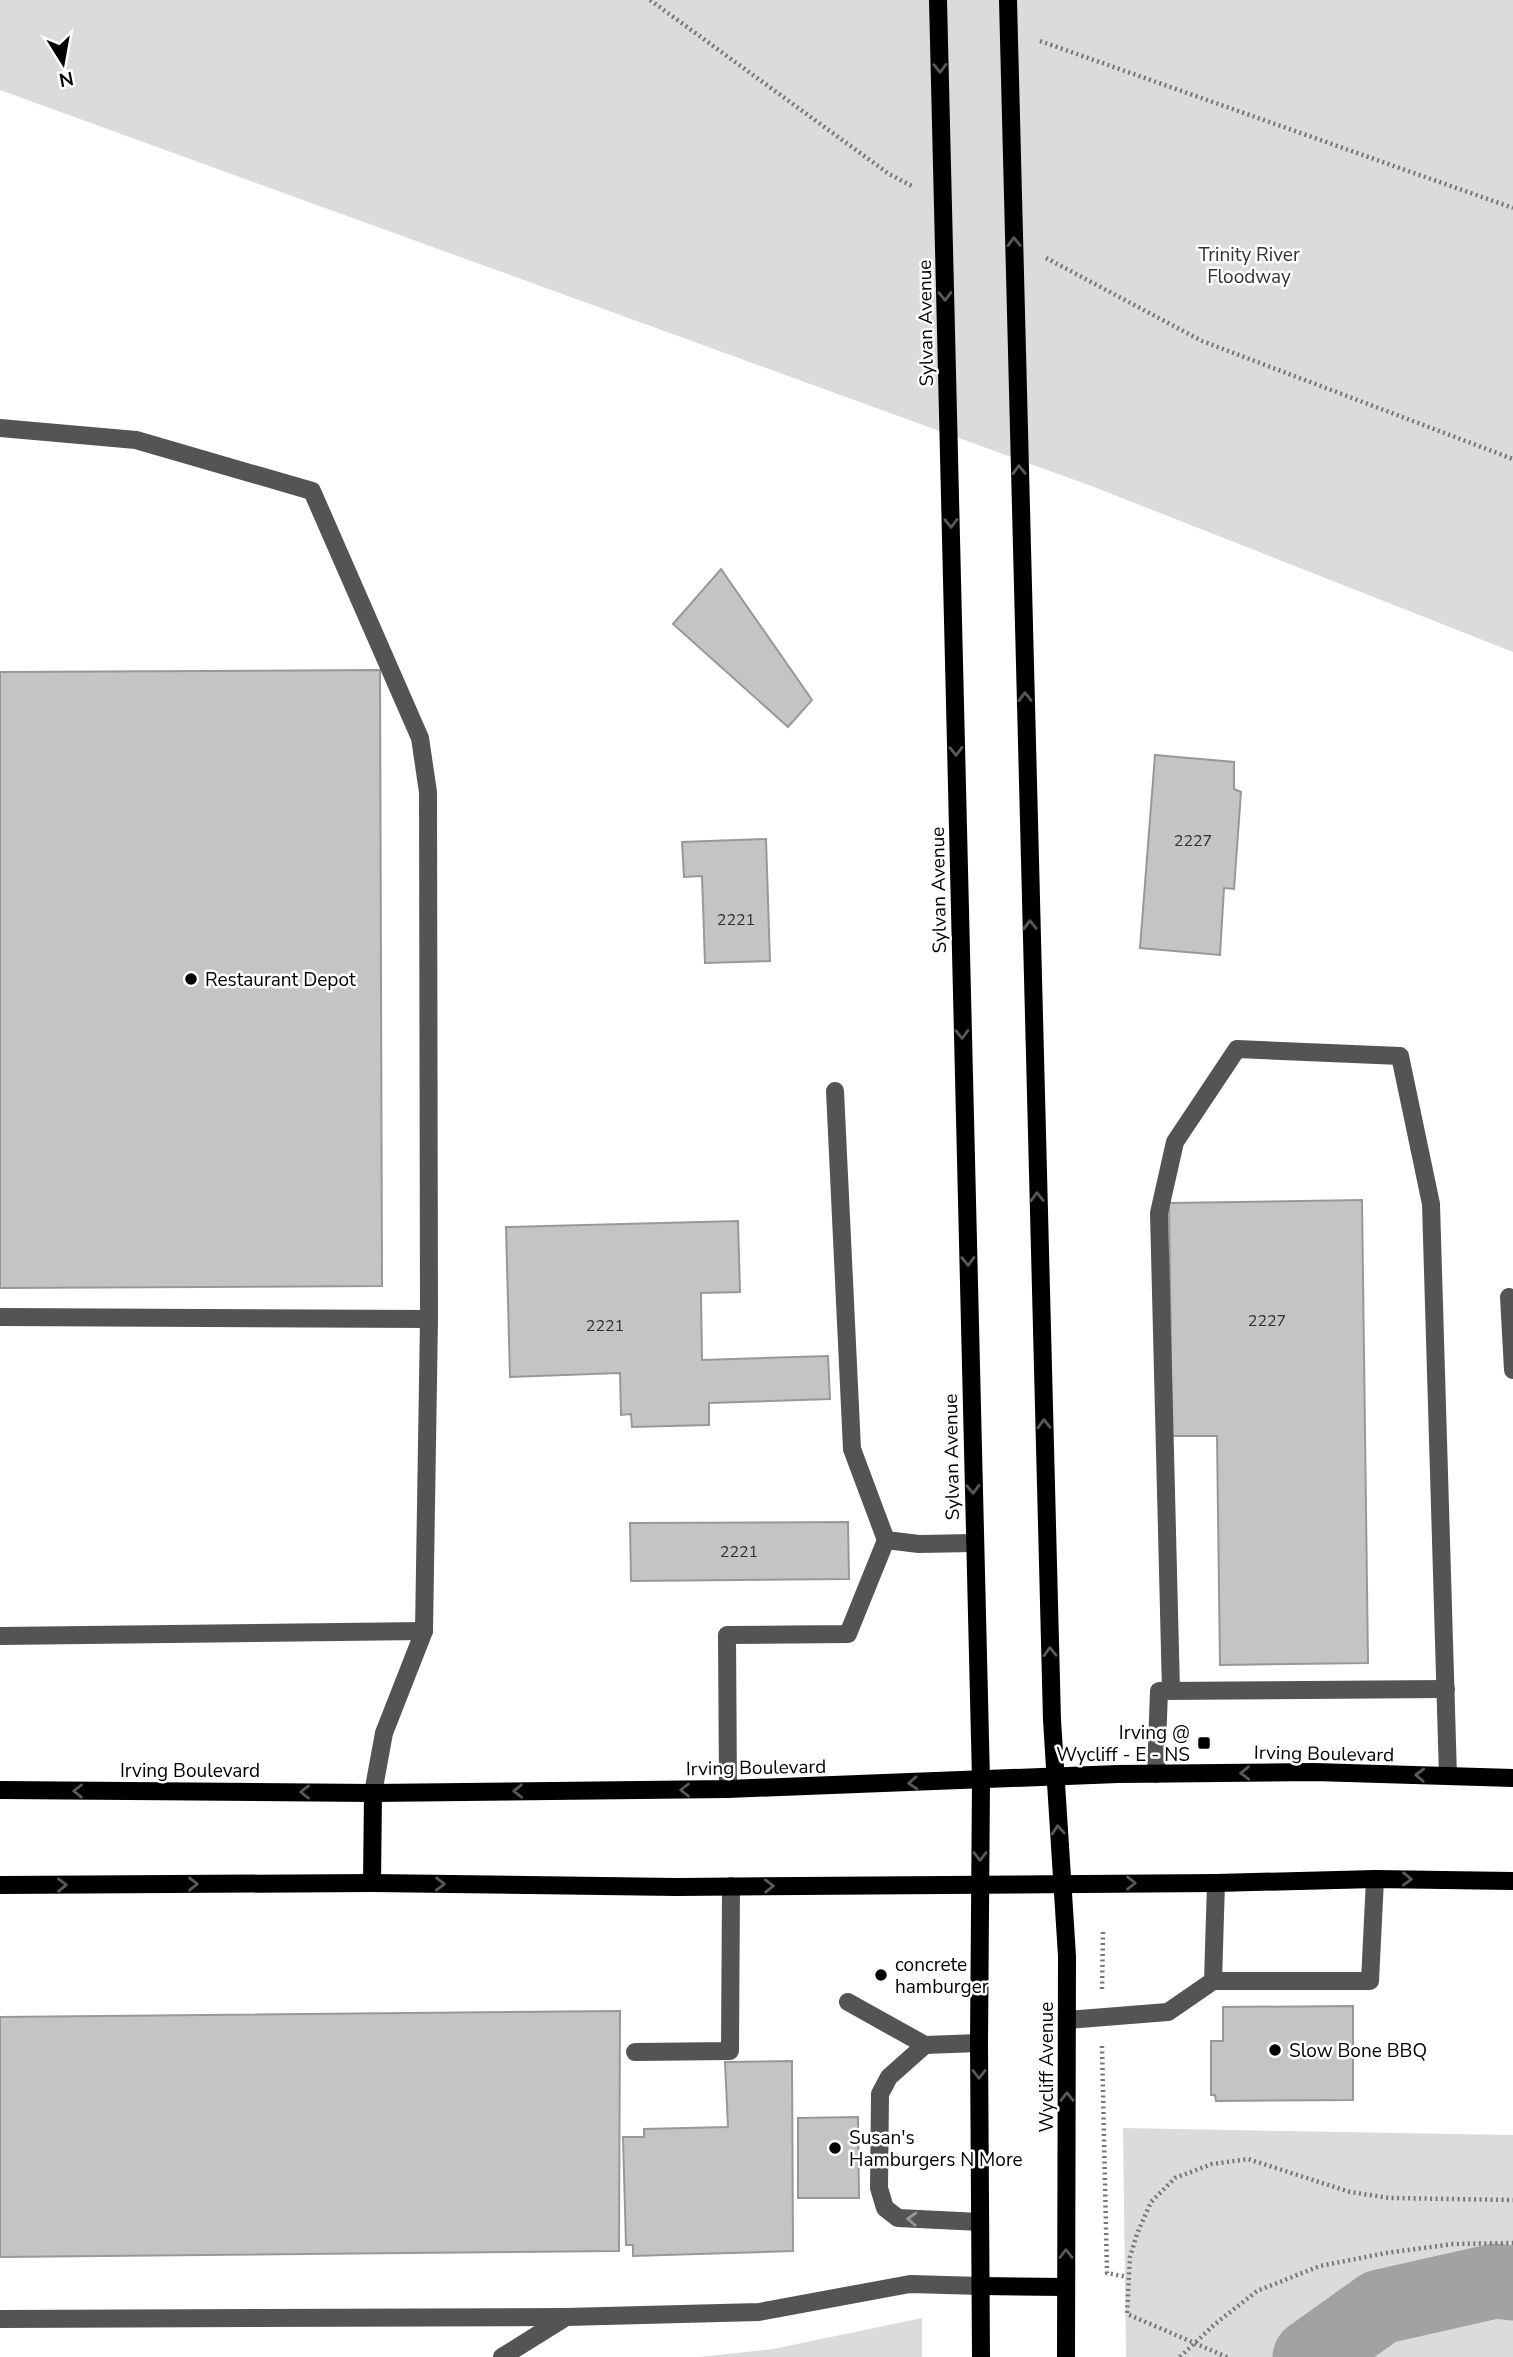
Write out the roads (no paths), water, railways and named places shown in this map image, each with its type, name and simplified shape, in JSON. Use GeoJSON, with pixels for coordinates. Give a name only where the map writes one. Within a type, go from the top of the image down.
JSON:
{"type":"FeatureCollection","features":[{"type":"Feature","properties":{"kind":"main road","name":"Sylvan Avenue"},"geometry":{"type":"LineString","coordinates":[[939,0],[981,1780]]}},
{"type":"Feature","properties":{"kind":"main road"},"geometry":{"type":"LineString","coordinates":[[1008,0],[1032,993],[1055,1777]]}},
{"type":"Feature","properties":{"kind":"main road","name":"Irving Boulevard"},"geometry":{"type":"LineString","coordinates":[[0,1790],[373,1793],[728,1789],[1156,1774],[1314,1772],[1513,1778]]}},
{"type":"Feature","properties":{"kind":"main road","name":"Wycliff Avenue"},"geometry":{"type":"LineString","coordinates":[[1055,1777],[1068,1956],[1066,2352]]}},
{"type":"Feature","properties":{"kind":"main road"},"geometry":{"type":"LineString","coordinates":[[981,1780],[981,2353]]}},
{"type":"Feature","properties":{"kind":"main road"},"geometry":{"type":"LineString","coordinates":[[372,1883],[373,1793]]}},
{"type":"Feature","properties":{"kind":"main road"},"geometry":{"type":"LineString","coordinates":[[0,1885],[372,1883],[732,1886],[1376,1879],[1513,1881]]}},
{"type":"Feature","properties":{"kind":"main road"},"geometry":{"type":"LineString","coordinates":[[981,2286],[1066,2287]]}},
{"type":"Feature","properties":{"kind":"lane"},"geometry":{"type":"LineString","coordinates":[[0,428],[136,440],[313,491],[420,738],[428,792],[429,1319],[424,1631],[384,1733],[373,1793]]}},
{"type":"Feature","properties":{"kind":"lane"},"geometry":{"type":"LineString","coordinates":[[1171,1691],[1158,1213],[1175,1142],[1237,1049],[1400,1056],[1432,1204],[1448,1776]]}},
{"type":"Feature","properties":{"kind":"lane"},"geometry":{"type":"LineString","coordinates":[[728,1789],[727,1635],[848,1634],[886,1540],[852,1449],[835,1091]]}},
{"type":"Feature","properties":{"kind":"lane"},"geometry":{"type":"LineString","coordinates":[[1509,1297],[1513,1370]]}},
{"type":"Feature","properties":{"kind":"lane"},"geometry":{"type":"LineString","coordinates":[[0,1317],[429,1319]]}},
{"type":"Feature","properties":{"kind":"lane"},"geometry":{"type":"LineString","coordinates":[[886,1540],[919,1544],[975,1543]]}},
{"type":"Feature","properties":{"kind":"lane"},"geometry":{"type":"LineString","coordinates":[[0,1636],[424,1631]]}},
{"type":"Feature","properties":{"kind":"lane"},"geometry":{"type":"LineString","coordinates":[[1156,1774],[1159,1691],[1446,1689]]}},
{"type":"Feature","properties":{"kind":"lane"},"geometry":{"type":"LineString","coordinates":[[1067,2020],[1168,2012],[1213,1981],[1370,1981],[1376,1879]]}},
{"type":"Feature","properties":{"kind":"lane"},"geometry":{"type":"LineString","coordinates":[[1213,1981],[1216,1882]]}},
{"type":"Feature","properties":{"kind":"lane"},"geometry":{"type":"LineString","coordinates":[[635,2052],[730,2051],[732,1886]]}},
{"type":"Feature","properties":{"kind":"lane"},"geometry":{"type":"LineString","coordinates":[[848,2002],[925,2045],[979,2043]]}},
{"type":"Feature","properties":{"kind":"lane"},"geometry":{"type":"LineString","coordinates":[[925,2045],[889,2077],[880,2094],[879,2188],[885,2208],[898,2218],[980,2222]]}},
{"type":"Feature","properties":{"kind":"lane"},"geometry":{"type":"LineString","coordinates":[[0,2319],[566,2317],[759,2312],[910,2284],[981,2286]]}},
{"type":"Feature","properties":{"kind":"lane"},"geometry":{"type":"LineString","coordinates":[[502,2357],[566,2317]]}},
{"type":"Feature","properties":{"kind":"waterway"},"geometry":{"type":"LineString","coordinates":[[1310,2357],[1380,2307],[1495,2281],[1513,2283]]}},
{"type":"Feature","properties":{"kind":"place","name":"Restaurant Depot"},"geometry":{"type":"Point","coordinates":[191,979]}},
{"type":"Feature","properties":{"kind":"place","name":"Irving @ Wycliff - E - NS"},"geometry":{"type":"Point","coordinates":[1204,1743]}},
{"type":"Feature","properties":{"kind":"place","name":"concrete hamburger"},"geometry":{"type":"Point","coordinates":[881,1975]}},
{"type":"Feature","properties":{"kind":"place","name":"Slow Bone BBQ"},"geometry":{"type":"Point","coordinates":[1275,2050]}},
{"type":"Feature","properties":{"kind":"place","name":"Susan's Hamburgers N More"},"geometry":{"type":"Point","coordinates":[835,2148]}},
{"type":"Feature","properties":{"kind":"park label","name":"Trinity River Floodway"},"geometry":{"type":"Point","coordinates":[1249,265]}}]}
